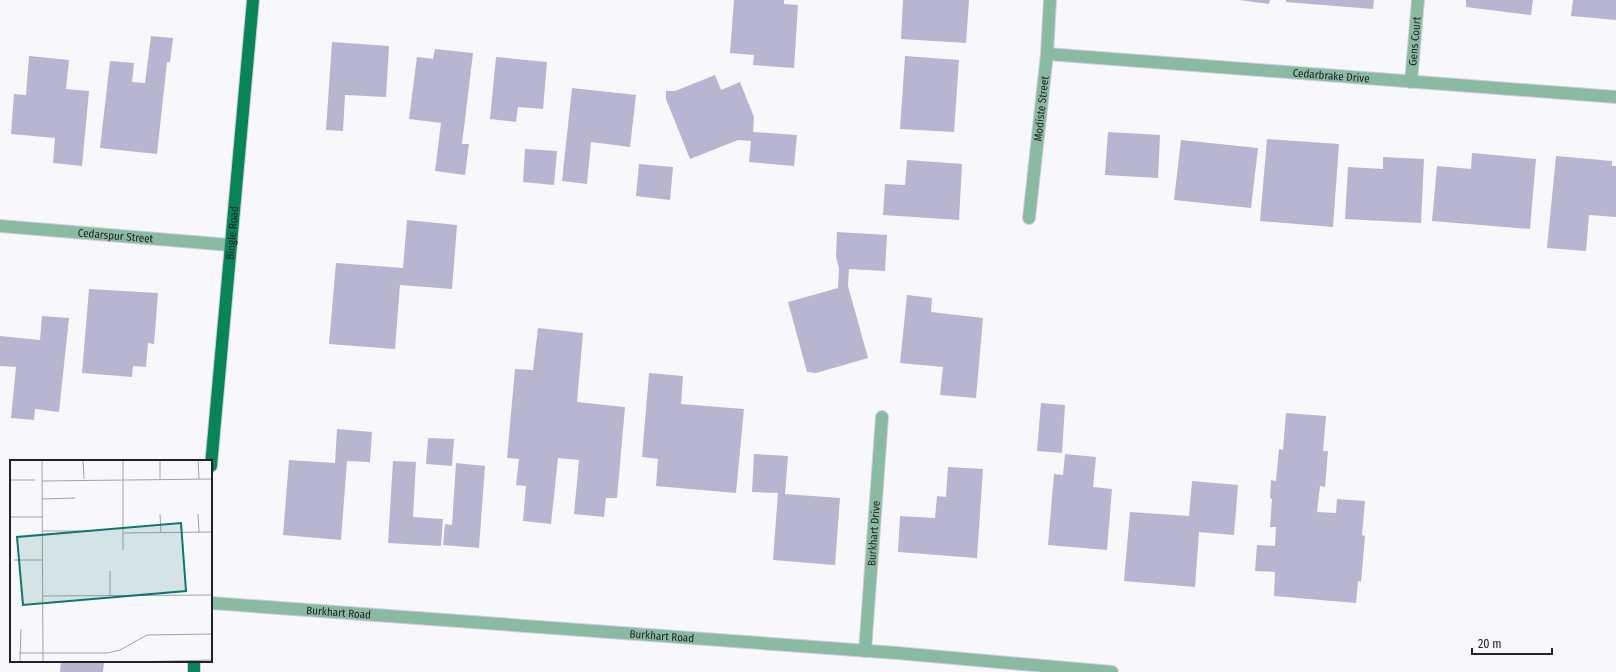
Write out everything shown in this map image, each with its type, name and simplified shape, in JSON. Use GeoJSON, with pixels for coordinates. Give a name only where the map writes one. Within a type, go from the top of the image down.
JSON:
{"type":"FeatureCollection","features":[{"type":"Feature","properties":{"kind":"main road","name":"Bingle Road"},"geometry":{"type":"LineString","coordinates":[[212,460],[253,0]]}},
{"type":"Feature","properties":{"kind":"street","name":"Modiste Street"},"geometry":{"type":"LineString","coordinates":[[1029,218],[1047,54],[1050,0]]}},
{"type":"Feature","properties":{"kind":"street","name":"Gens Court"},"geometry":{"type":"LineString","coordinates":[[1411,82],[1418,0]]}},
{"type":"Feature","properties":{"kind":"street","name":"Cedarbrake Drive"},"geometry":{"type":"LineString","coordinates":[[1047,54],[1616,97]]}},
{"type":"Feature","properties":{"kind":"street","name":"Cedarspur Street"},"geometry":{"type":"LineString","coordinates":[[0,226],[230,245]]}},
{"type":"Feature","properties":{"kind":"street","name":"Burkhart Drive"},"geometry":{"type":"LineString","coordinates":[[864,650],[882,417]]}},
{"type":"Feature","properties":{"kind":"street","name":"Burkhart Road"},"geometry":{"type":"LineString","coordinates":[[212,602],[864,650],[1112,672]]}},
{"type":"Feature","properties":{"kind":"building"},"geometry":{"type":"Polygon","coordinates":[[[734,0],[784,0],[784,4],[798,5],[794,68],[753,65],[754,55],[730,53],[734,0]]]}},
{"type":"Feature","properties":{"kind":"building"},"geometry":{"type":"Polygon","coordinates":[[[903,0],[969,0],[966,43],[901,39],[903,0]]]}},
{"type":"Feature","properties":{"kind":"building"},"geometry":{"type":"Polygon","coordinates":[[[1239,0],[1270,0],[1269,4],[1239,0]]]}},
{"type":"Feature","properties":{"kind":"building"},"geometry":{"type":"Polygon","coordinates":[[[1286,0],[1374,0],[1373,9],[1286,2],[1286,0]]]}},
{"type":"Feature","properties":{"kind":"building"},"geometry":{"type":"Polygon","coordinates":[[[1466,0],[1533,0],[1531,15],[1466,7],[1466,0]]]}},
{"type":"Feature","properties":{"kind":"building"},"geometry":{"type":"Polygon","coordinates":[[[1573,0],[1616,0],[1616,20],[1571,16],[1573,0]]]}},
{"type":"Feature","properties":{"kind":"building"},"geometry":{"type":"Polygon","coordinates":[[[151,36],[173,38],[170,62],[167,62],[157,154],[100,148],[110,61],[134,63],[132,82],[145,83],[151,36]]]}},
{"type":"Feature","properties":{"kind":"building"},"geometry":{"type":"Polygon","coordinates":[[[332,42],[389,46],[386,97],[345,95],[343,131],[326,130],[332,42]]]}},
{"type":"Feature","properties":{"kind":"building"},"geometry":{"type":"Polygon","coordinates":[[[435,49],[473,53],[462,144],[469,144],[465,175],[435,171],[441,123],[409,119],[417,57],[433,59],[435,49]]]}},
{"type":"Feature","properties":{"kind":"building"},"geometry":{"type":"Polygon","coordinates":[[[29,56],[69,60],[66,89],[89,91],[82,166],[53,163],[55,138],[11,134],[14,94],[26,95],[29,56]]]}},
{"type":"Feature","properties":{"kind":"building"},"geometry":{"type":"Polygon","coordinates":[[[905,56],[959,60],[954,132],[900,129],[905,56]]]}},
{"type":"Feature","properties":{"kind":"building"},"geometry":{"type":"Polygon","coordinates":[[[496,57],[547,62],[543,109],[518,107],[516,122],[490,119],[496,57]]]}},
{"type":"Feature","properties":{"kind":"building"},"geometry":{"type":"Polygon","coordinates":[[[715,75],[721,90],[740,82],[754,117],[753,132],[797,135],[794,166],[749,162],[751,141],[738,140],[690,159],[666,99],[666,91],[675,91],[715,75]]]}},
{"type":"Feature","properties":{"kind":"building"},"geometry":{"type":"Polygon","coordinates":[[[572,88],[636,95],[630,147],[591,142],[587,184],[562,181],[572,88]]]}},
{"type":"Feature","properties":{"kind":"building"},"geometry":{"type":"Polygon","coordinates":[[[1108,132],[1160,135],[1158,178],[1105,175],[1108,132]]]}},
{"type":"Feature","properties":{"kind":"building"},"geometry":{"type":"Polygon","coordinates":[[[1267,139],[1339,144],[1333,227],[1260,221],[1267,139]]]}},
{"type":"Feature","properties":{"kind":"building"},"geometry":{"type":"Polygon","coordinates":[[[1181,140],[1258,148],[1251,208],[1174,200],[1181,140]]]}},
{"type":"Feature","properties":{"kind":"building"},"geometry":{"type":"Polygon","coordinates":[[[525,149],[557,151],[554,185],[523,182],[525,149]]]}},
{"type":"Feature","properties":{"kind":"building"},"geometry":{"type":"Polygon","coordinates":[[[1472,153],[1536,159],[1530,229],[1432,221],[1437,166],[1471,169],[1472,153]]]}},
{"type":"Feature","properties":{"kind":"building"},"geometry":{"type":"Polygon","coordinates":[[[1556,156],[1612,161],[1612,166],[1616,166],[1616,217],[1589,215],[1586,251],[1547,248],[1556,156]]]}},
{"type":"Feature","properties":{"kind":"building"},"geometry":{"type":"Polygon","coordinates":[[[1383,157],[1424,159],[1421,223],[1345,219],[1348,167],[1383,169],[1383,157]]]}},
{"type":"Feature","properties":{"kind":"building"},"geometry":{"type":"Polygon","coordinates":[[[907,160],[962,164],[959,220],[883,215],[885,184],[905,185],[907,160]]]}},
{"type":"Feature","properties":{"kind":"building"},"geometry":{"type":"Polygon","coordinates":[[[639,164],[673,167],[670,200],[636,196],[639,164]]]}},
{"type":"Feature","properties":{"kind":"building"},"geometry":{"type":"Polygon","coordinates":[[[407,220],[457,225],[452,289],[400,285],[395,349],[329,344],[336,263],[403,268],[407,220]]]}},
{"type":"Feature","properties":{"kind":"building"},"geometry":{"type":"Polygon","coordinates":[[[837,232],[887,235],[885,271],[849,269],[848,286],[868,358],[816,373],[807,372],[788,302],[838,288],[839,268],[836,257],[837,232]]]}},
{"type":"Feature","properties":{"kind":"building"},"geometry":{"type":"Polygon","coordinates":[[[89,289],[158,293],[154,344],[148,343],[146,367],[133,366],[132,377],[82,373],[89,289]]]}},
{"type":"Feature","properties":{"kind":"building"},"geometry":{"type":"Polygon","coordinates":[[[907,295],[932,298],[931,312],[983,318],[976,398],[940,395],[943,367],[900,363],[907,295]]]}},
{"type":"Feature","properties":{"kind":"building"},"geometry":{"type":"Polygon","coordinates":[[[42,316],[69,318],[59,412],[35,409],[34,420],[11,418],[16,367],[0,366],[0,336],[40,340],[42,316]]]}},
{"type":"Feature","properties":{"kind":"building"},"geometry":{"type":"Polygon","coordinates":[[[538,328],[583,333],[577,402],[625,407],[617,498],[606,498],[604,517],[574,514],[579,460],[558,458],[551,524],[523,521],[526,486],[516,485],[519,459],[507,458],[515,369],[533,370],[538,328]]]}},
{"type":"Feature","properties":{"kind":"building"},"geometry":{"type":"Polygon","coordinates":[[[649,373],[683,376],[681,404],[744,409],[736,493],[656,486],[658,459],[642,457],[649,373]]]}},
{"type":"Feature","properties":{"kind":"building"},"geometry":{"type":"Polygon","coordinates":[[[1041,403],[1065,405],[1062,453],[1037,451],[1041,403]]]}},
{"type":"Feature","properties":{"kind":"building"},"geometry":{"type":"Polygon","coordinates":[[[1286,413],[1326,416],[1323,451],[1328,451],[1325,487],[1320,486],[1317,512],[1336,513],[1337,499],[1365,501],[1362,535],[1365,536],[1361,582],[1358,581],[1356,603],[1274,596],[1275,572],[1255,571],[1257,545],[1275,546],[1276,527],[1270,527],[1272,499],[1270,498],[1271,480],[1276,481],[1279,449],[1283,450],[1286,413]]]}},
{"type":"Feature","properties":{"kind":"building"},"geometry":{"type":"Polygon","coordinates":[[[337,429],[372,432],[370,462],[347,461],[341,540],[283,535],[289,460],[335,463],[337,429]]]}},
{"type":"Feature","properties":{"kind":"building"},"geometry":{"type":"Polygon","coordinates":[[[428,438],[454,439],[452,466],[426,464],[428,438]]]}},
{"type":"Feature","properties":{"kind":"building"},"geometry":{"type":"Polygon","coordinates":[[[754,454],[788,456],[785,494],[840,498],[835,565],[773,560],[778,493],[752,492],[754,454]]]}},
{"type":"Feature","properties":{"kind":"building"},"geometry":{"type":"Polygon","coordinates":[[[1065,454],[1096,457],[1093,487],[1112,489],[1107,550],[1048,545],[1054,474],[1063,475],[1065,454]]]}},
{"type":"Feature","properties":{"kind":"building"},"geometry":{"type":"Polygon","coordinates":[[[393,461],[416,462],[413,517],[443,519],[441,546],[388,543],[393,461]]]}},
{"type":"Feature","properties":{"kind":"building"},"geometry":{"type":"Polygon","coordinates":[[[456,463],[485,466],[479,548],[443,545],[445,524],[452,525],[456,463]]]}},
{"type":"Feature","properties":{"kind":"building"},"geometry":{"type":"Polygon","coordinates":[[[948,467],[983,469],[977,558],[898,552],[900,516],[935,518],[937,496],[946,497],[948,467]]]}},
{"type":"Feature","properties":{"kind":"building"},"geometry":{"type":"Polygon","coordinates":[[[1192,481],[1238,485],[1234,535],[1199,532],[1195,587],[1124,581],[1130,512],[1189,516],[1192,481]]]}},
{"type":"Feature","properties":{"kind":"building"},"geometry":{"type":"Polygon","coordinates":[[[61,662],[104,663],[103,672],[60,672],[61,662]]]}}]}
